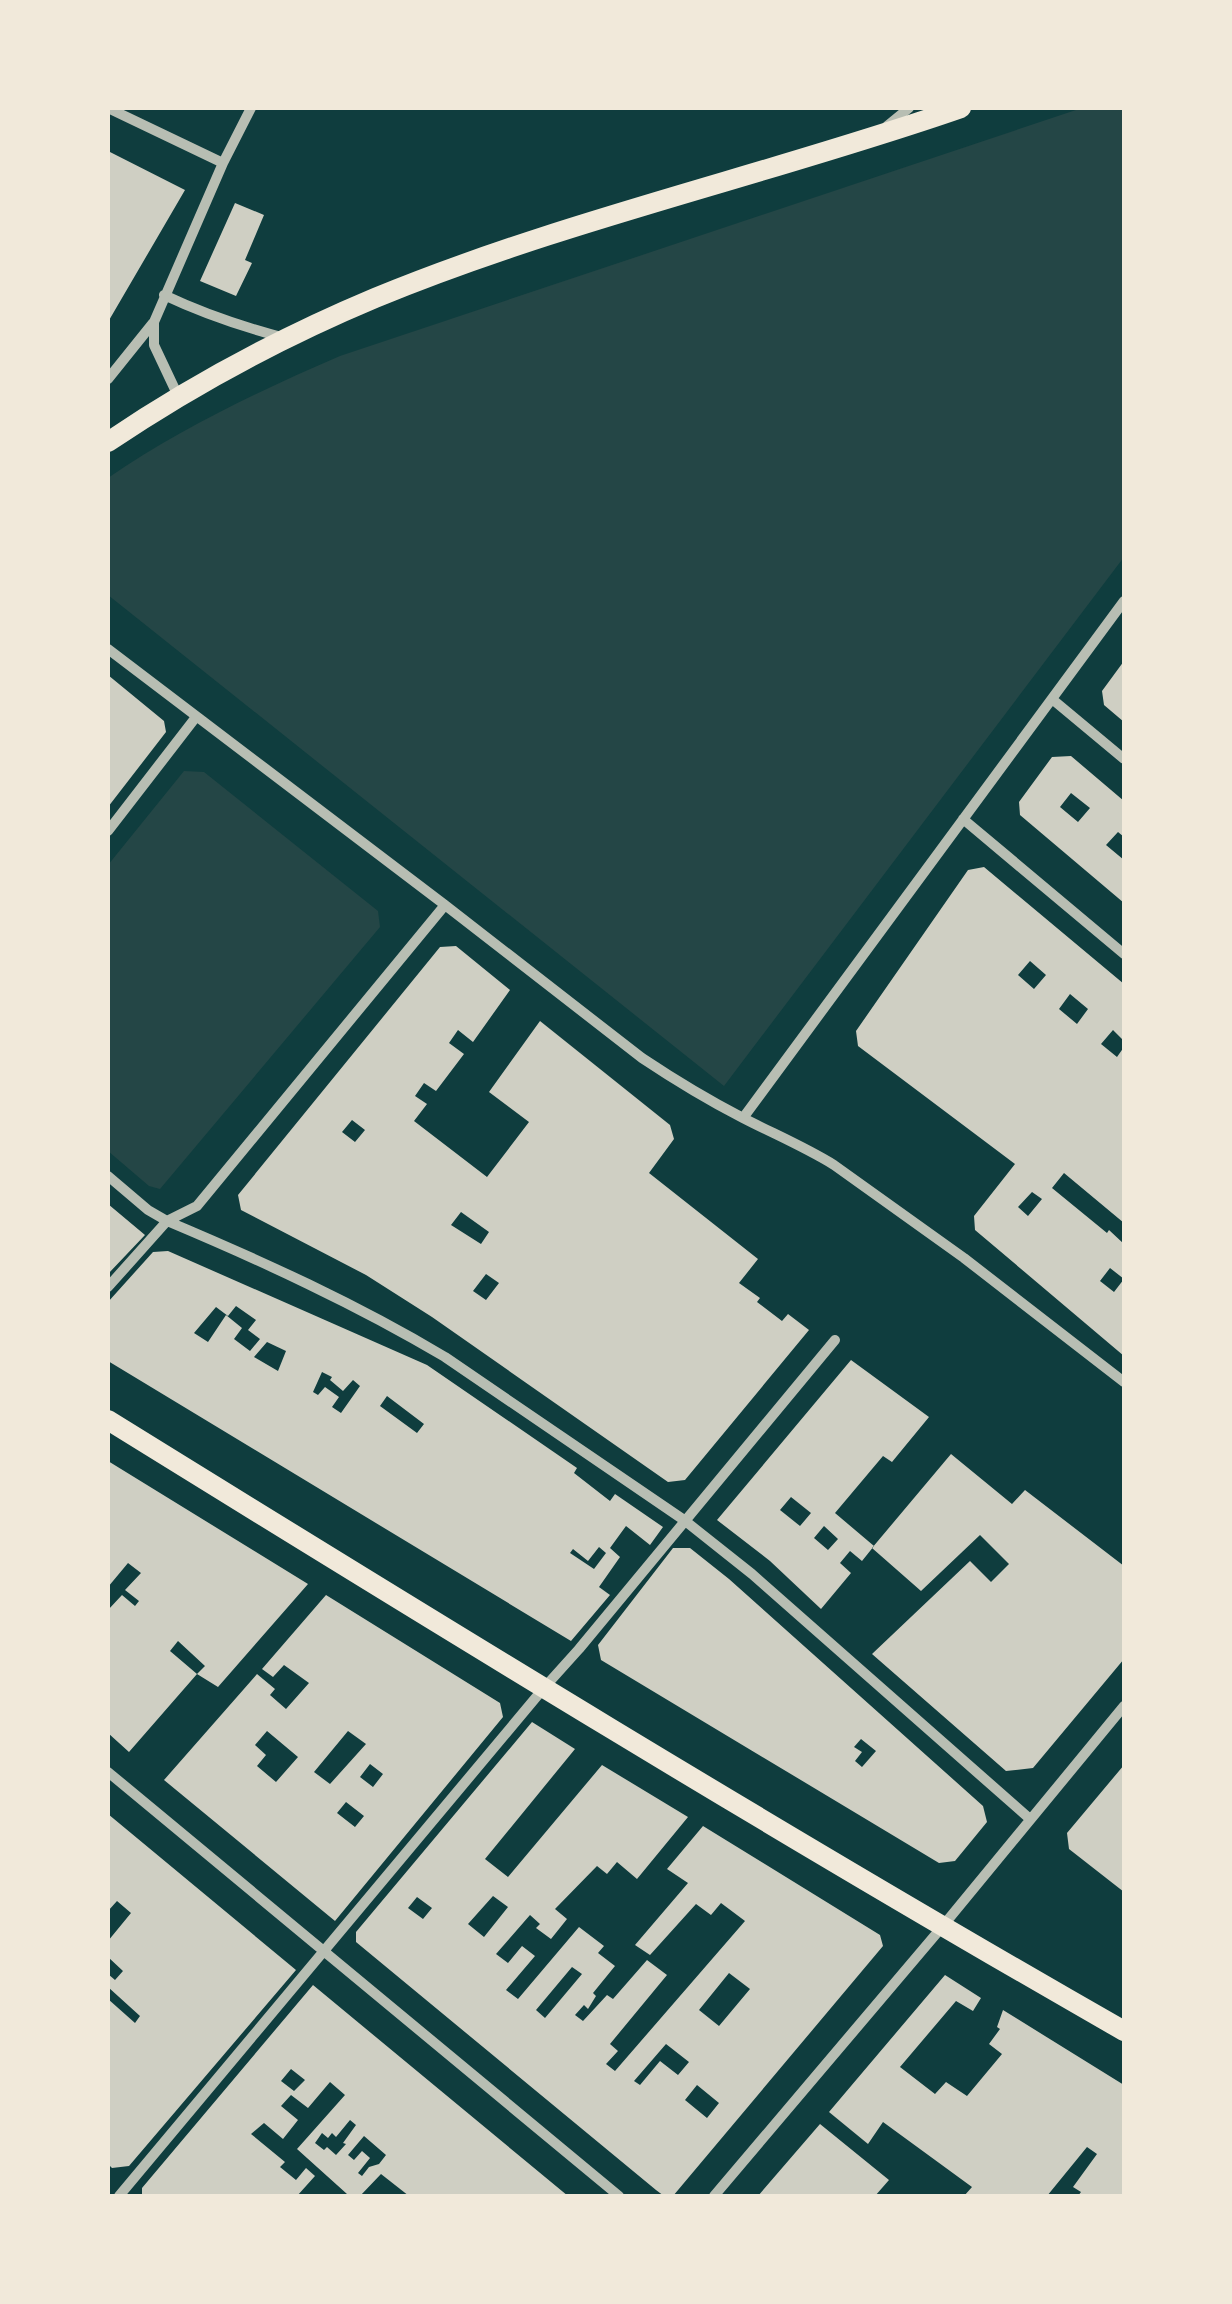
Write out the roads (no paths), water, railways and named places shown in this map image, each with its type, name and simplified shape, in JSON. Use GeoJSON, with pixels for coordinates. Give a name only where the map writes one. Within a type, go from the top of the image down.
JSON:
{"type":"FeatureCollection","features":[{"type":"Feature","properties":{"kind":"main road"},"geometry":{"type":"LineString","coordinates":[[108,442],[286,338],[376,298],[489,256],[961,108]]}},
{"type":"Feature","properties":{"kind":"main road"},"geometry":{"type":"LineString","coordinates":[[108,1420],[543,1689],[1124,2031]]}},
{"type":"Feature","properties":{"kind":"street"},"geometry":{"type":"LineString","coordinates":[[108,108],[223,163]]}},
{"type":"Feature","properties":{"kind":"street"},"geometry":{"type":"LineString","coordinates":[[108,379],[154,322],[251,108]]}},
{"type":"Feature","properties":{"kind":"street"},"geometry":{"type":"LineString","coordinates":[[874,138],[909,108]]}},
{"type":"Feature","properties":{"kind":"street"},"geometry":{"type":"LineString","coordinates":[[164,295],[237,325],[286,338]]}},
{"type":"Feature","properties":{"kind":"street"},"geometry":{"type":"LineString","coordinates":[[154,322],[154,346],[180,398]]}},
{"type":"Feature","properties":{"kind":"street"},"geometry":{"type":"LineString","coordinates":[[742,1118],[1124,600]]}},
{"type":"Feature","properties":{"kind":"street"},"geometry":{"type":"LineString","coordinates":[[108,649],[642,1058],[742,1118],[834,1165],[964,1258],[1124,1382]]}},
{"type":"Feature","properties":{"kind":"street"},"geometry":{"type":"LineString","coordinates":[[1052,699],[1124,759]]}},
{"type":"Feature","properties":{"kind":"street"},"geometry":{"type":"LineString","coordinates":[[108,831],[196,717]]}},
{"type":"Feature","properties":{"kind":"street"},"geometry":{"type":"LineString","coordinates":[[963,818],[1124,954]]}},
{"type":"Feature","properties":{"kind":"street"},"geometry":{"type":"LineString","coordinates":[[108,1287],[168,1221],[196,1206],[445,905]]}},
{"type":"Feature","properties":{"kind":"street"},"geometry":{"type":"LineString","coordinates":[[108,1176],[148,1210],[168,1221],[368,1313],[445,1357],[684,1520],[752,1574],[1030,1819]]}},
{"type":"Feature","properties":{"kind":"street"},"geometry":{"type":"LineString","coordinates":[[119,2196],[835,1340]]}},
{"type":"Feature","properties":{"kind":"street"},"geometry":{"type":"LineString","coordinates":[[714,2196],[1124,1706]]}},
{"type":"Feature","properties":{"kind":"street"},"geometry":{"type":"LineString","coordinates":[[108,1772],[619,2196]]}}]}
